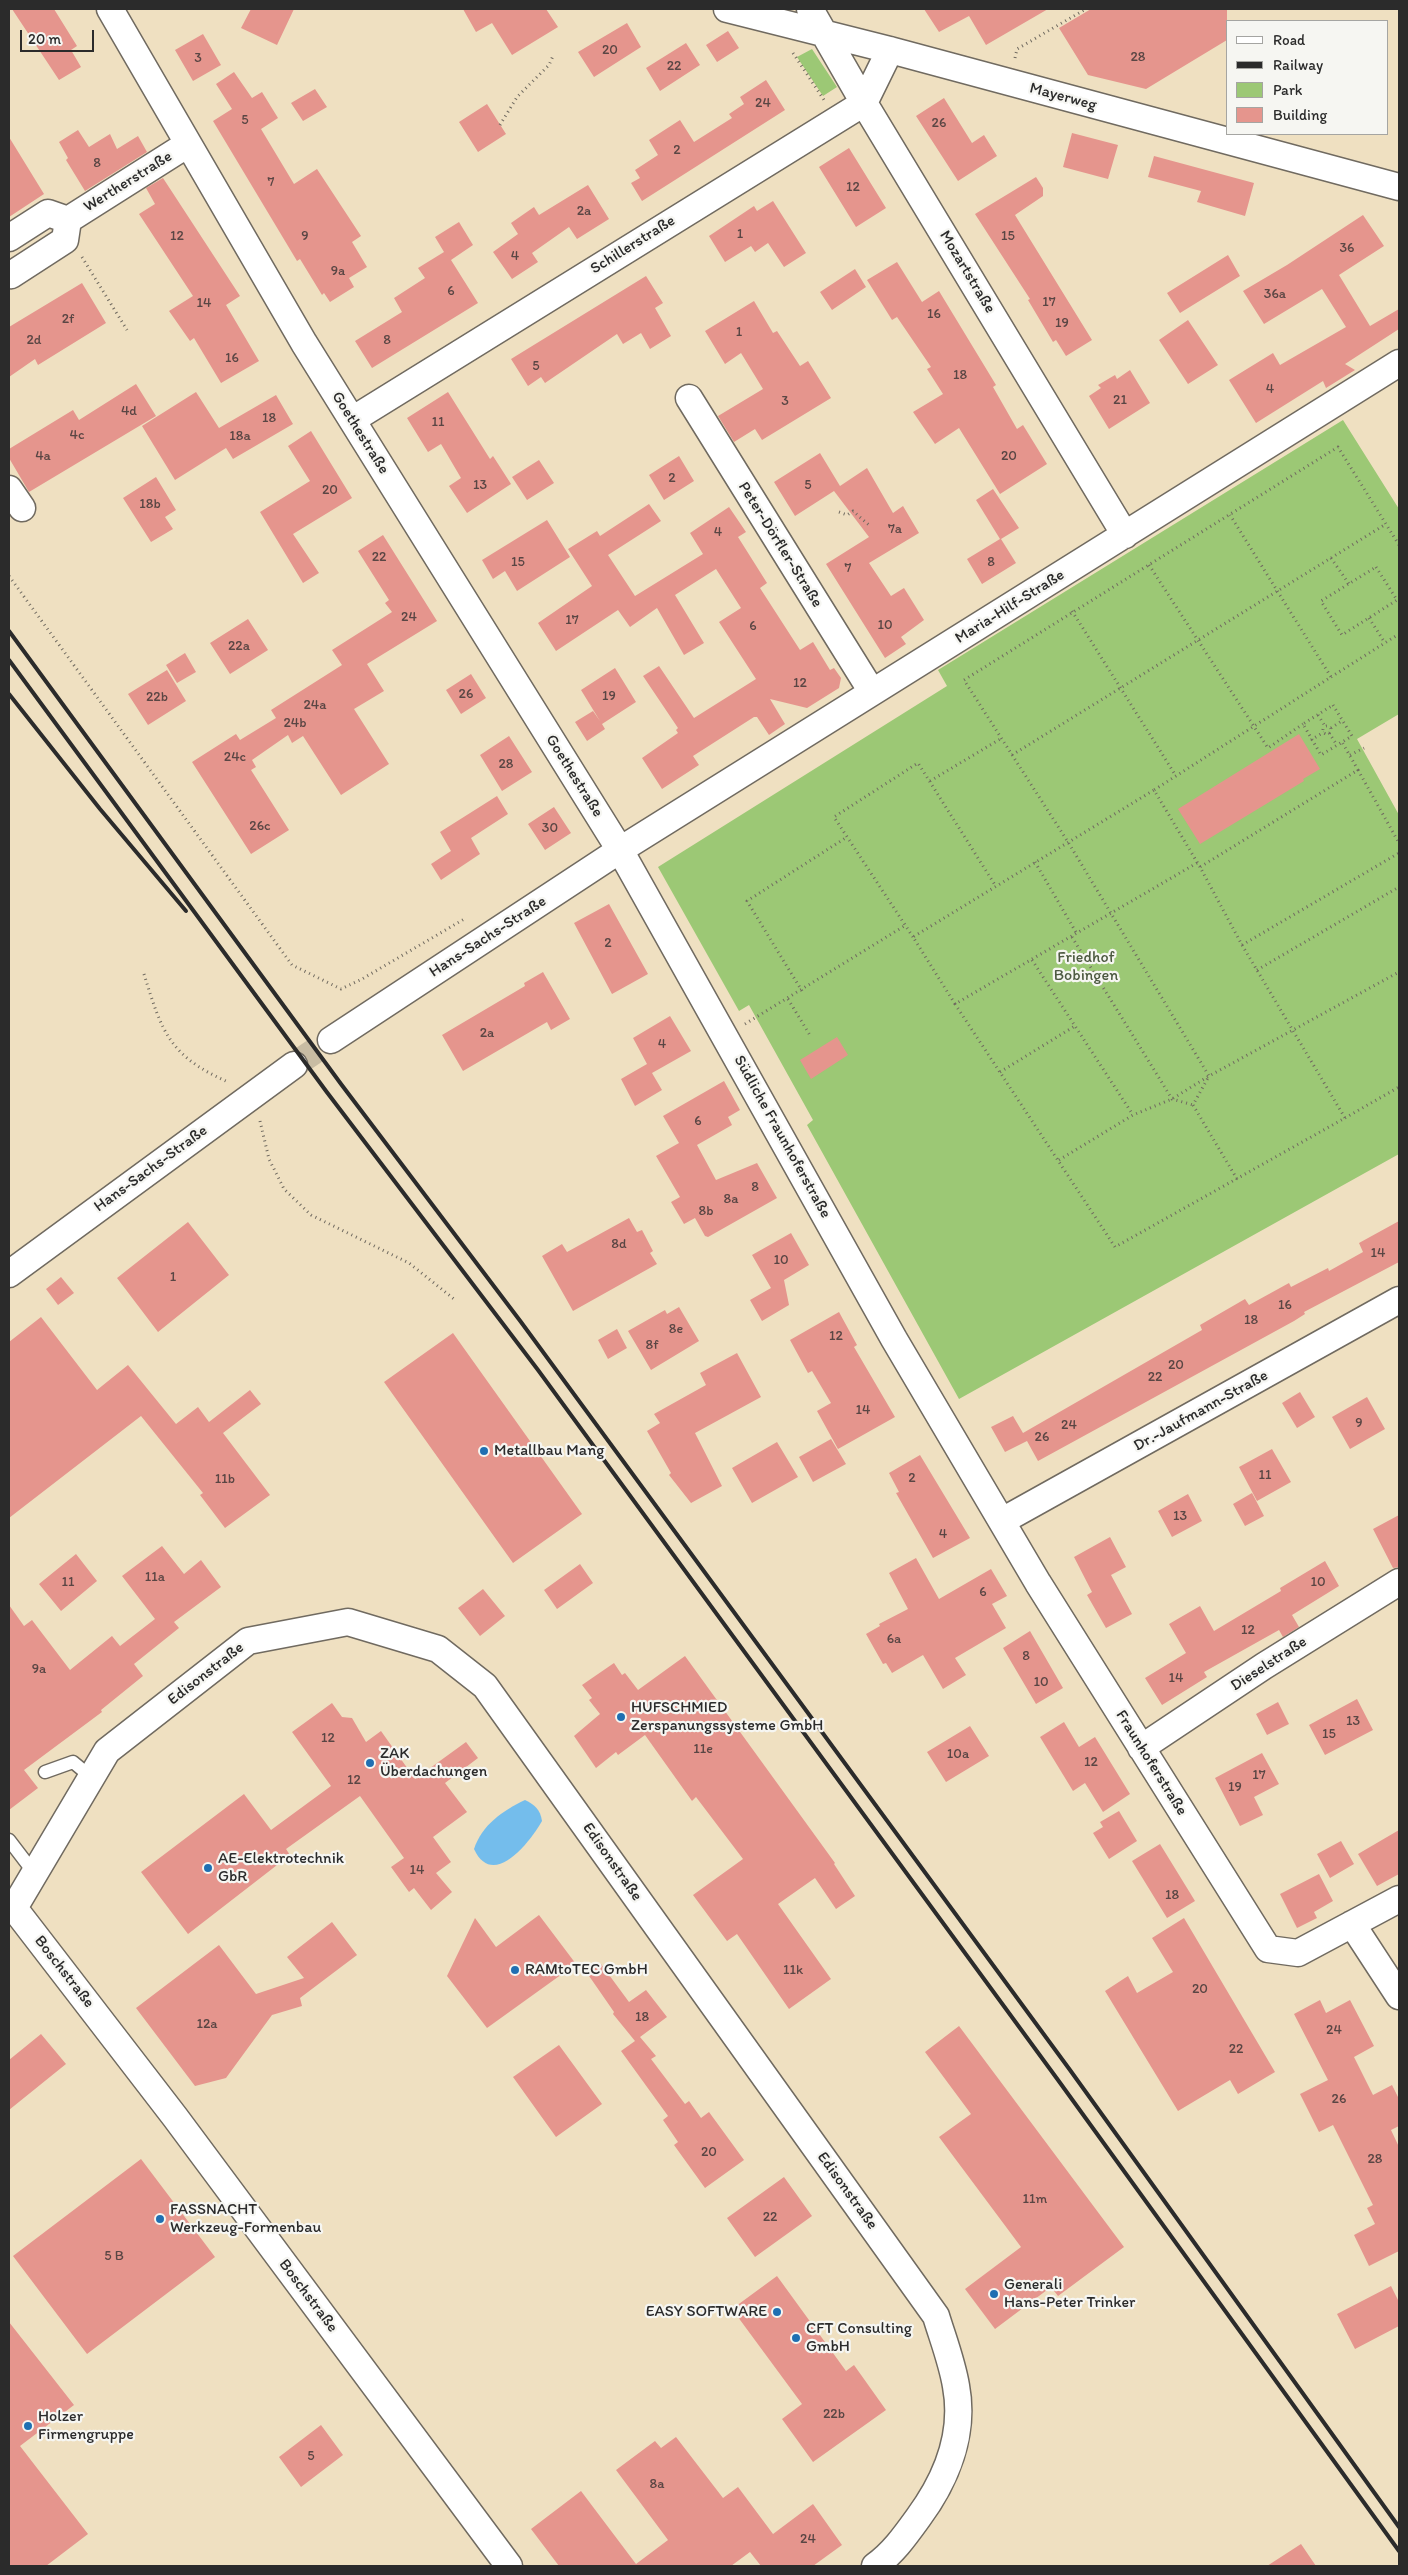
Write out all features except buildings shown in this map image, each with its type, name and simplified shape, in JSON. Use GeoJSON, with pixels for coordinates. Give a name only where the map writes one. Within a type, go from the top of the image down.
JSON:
{"type":"FeatureCollection","features":[{"type":"Feature","properties":{"kind":"street","name":"Goethestraße"},"geometry":{"type":"LineString","coordinates":[[110,9],[352,420],[620,850]]}},
{"type":"Feature","properties":{"kind":"street","name":"Mayerweg"},"geometry":{"type":"LineString","coordinates":[[727,9],[771,16],[823,34],[890,50],[1399,187]]}},
{"type":"Feature","properties":{"kind":"street","name":"Mozartstraße"},"geometry":{"type":"LineString","coordinates":[[810,9],[864,103],[1125,535]]}},
{"type":"Feature","properties":{"kind":"street","name":"Schillerstraße"},"geometry":{"type":"LineString","coordinates":[[352,420],[747,174],[838,121],[864,103],[890,50]]}},
{"type":"Feature","properties":{"kind":"street","name":"Wertherstraße"},"geometry":{"type":"LineString","coordinates":[[9,274],[11,275],[65,240],[68,220],[188,144]]}},
{"type":"Feature","properties":{"kind":"street","name":"Wertherstraße"},"geometry":{"type":"LineString","coordinates":[[9,238],[48,213],[68,220]]}},
{"type":"Feature","properties":{"kind":"street","name":"Maria-Hilf-Straße"},"geometry":{"type":"LineString","coordinates":[[620,850],[1399,363]]}},
{"type":"Feature","properties":{"kind":"street","name":"Peter-Dörfler-Straße"},"geometry":{"type":"LineString","coordinates":[[689,398],[872,692]]}},
{"type":"Feature","properties":{"kind":"street","name":"Südliche Fraunhoferstraße"},"geometry":{"type":"LineString","coordinates":[[620,850],[726,1035],[894,1339],[944,1424]]}},
{"type":"Feature","properties":{"kind":"street","name":"Hans-Sachs-Straße"},"geometry":{"type":"LineString","coordinates":[[331,1040],[620,850]]}},
{"type":"Feature","properties":{"kind":"street","name":"Hans-Sachs-Straße"},"geometry":{"type":"LineString","coordinates":[[9,1274],[294,1065]]}},
{"type":"Feature","properties":{"kind":"street","name":"Dr.-Jaufmann-Straße"},"geometry":{"type":"LineString","coordinates":[[1002,1521],[1399,1300]]}},
{"type":"Feature","properties":{"kind":"street","name":"Fraunhoferstraße"},"geometry":{"type":"LineString","coordinates":[[944,1424],[1141,1748],[1268,1949],[1298,1953],[1352,1924]]}},
{"type":"Feature","properties":{"kind":"street","name":"Dieselstraße"},"geometry":{"type":"LineString","coordinates":[[1141,1748],[1264,1666],[1399,1582]]}},
{"type":"Feature","properties":{"kind":"street","name":"Edisonstraße"},"geometry":{"type":"LineString","coordinates":[[12,1908],[35,1874],[106,1751],[248,1642],[348,1622],[438,1649],[485,1686],[936,2316],[957,2394],[959,2417],[948,2466],[934,2495],[890,2556],[875,2566]]}},
{"type":"Feature","properties":{"kind":"street"},"geometry":{"type":"LineString","coordinates":[[1399,1899],[1352,1924],[1399,1996]]}},
{"type":"Feature","properties":{"kind":"street","name":"Boschstraße"},"geometry":{"type":"LineString","coordinates":[[12,1908],[175,2117],[509,2566]]}},
{"type":"Feature","properties":{"kind":"lane"},"geometry":{"type":"LineString","coordinates":[[45,1772],[73,1762],[91,1777]]}},
{"type":"Feature","properties":{"kind":"lane"},"geometry":{"type":"LineString","coordinates":[[9,1840],[35,1874]]}},
{"type":"Feature","properties":{"kind":"path"},"geometry":{"type":"LineString","coordinates":[[1008,82],[1017,49],[1086,9]]}},
{"type":"Feature","properties":{"kind":"path"},"geometry":{"type":"LineString","coordinates":[[771,16],[838,121]]}},
{"type":"Feature","properties":{"kind":"path"},"geometry":{"type":"LineString","coordinates":[[500,125],[517,96],[549,65],[553,56]]}},
{"type":"Feature","properties":{"kind":"path"},"geometry":{"type":"LineString","coordinates":[[81,256],[127,330]]}},
{"type":"Feature","properties":{"kind":"path"},"geometry":{"type":"LineString","coordinates":[[1209,1076],[1068,842],[964,680],[1338,447],[1399,545]]}},
{"type":"Feature","properties":{"kind":"path"},"geometry":{"type":"LineString","coordinates":[[840,512],[847,515],[853,511],[869,525]]}},
{"type":"Feature","properties":{"kind":"path"},"geometry":{"type":"LineString","coordinates":[[1230,515],[1331,677]]}},
{"type":"Feature","properties":{"kind":"path"},"geometry":{"type":"LineString","coordinates":[[1012,755],[1386,524]]}},
{"type":"Feature","properties":{"kind":"path"},"geometry":{"type":"LineString","coordinates":[[1331,558],[1349,584]]}},
{"type":"Feature","properties":{"kind":"path"},"geometry":{"type":"LineString","coordinates":[[1149,565],[1268,748],[1303,724],[1333,706],[1352,736],[1321,755],[1303,724]]}},
{"type":"Feature","properties":{"kind":"path"},"geometry":{"type":"LineString","coordinates":[[1376,567],[1397,600],[1342,635],[1321,601],[1349,584],[1376,567]]}},
{"type":"Feature","properties":{"kind":"path"},"geometry":{"type":"LineString","coordinates":[[9,576],[292,965],[341,988],[362,979],[473,914]]}},
{"type":"Feature","properties":{"kind":"path"},"geometry":{"type":"LineString","coordinates":[[1072,611],[1176,776]]}},
{"type":"Feature","properties":{"kind":"path"},"geometry":{"type":"LineString","coordinates":[[1369,618],[1385,643]]}},
{"type":"Feature","properties":{"kind":"path"},"geometry":{"type":"LineString","coordinates":[[913,937],[995,885],[1154,790],[1399,634]]}},
{"type":"Feature","properties":{"kind":"path"},"geometry":{"type":"LineString","coordinates":[[1318,715],[1325,726],[1331,728]]}},
{"type":"Feature","properties":{"kind":"path"},"geometry":{"type":"LineString","coordinates":[[1329,734],[1331,728],[1343,720]]}},
{"type":"Feature","properties":{"kind":"path"},"geometry":{"type":"LineString","coordinates":[[1312,740],[1324,732],[1325,726]]}},
{"type":"Feature","properties":{"kind":"path"},"geometry":{"type":"LineString","coordinates":[[1324,732],[1329,734],[1336,745]]}},
{"type":"Feature","properties":{"kind":"path"},"geometry":{"type":"LineString","coordinates":[[930,780],[1002,738]]}},
{"type":"Feature","properties":{"kind":"path"},"geometry":{"type":"LineString","coordinates":[[1342,742],[1399,844]]}},
{"type":"Feature","properties":{"kind":"path"},"geometry":{"type":"LineString","coordinates":[[1350,755],[1364,748]]}},
{"type":"Feature","properties":{"kind":"path"},"geometry":{"type":"LineString","coordinates":[[995,885],[918,763],[834,817],[906,925],[955,1004],[1060,1160],[1115,1247],[1399,1087]]}},
{"type":"Feature","properties":{"kind":"path"},"geometry":{"type":"LineString","coordinates":[[1200,868],[1358,770]]}},
{"type":"Feature","properties":{"kind":"path"},"geometry":{"type":"LineString","coordinates":[[1154,790],[1242,945],[1345,1118]]}},
{"type":"Feature","properties":{"kind":"path"},"geometry":{"type":"LineString","coordinates":[[802,991],[747,901],[847,837]]}},
{"type":"Feature","properties":{"kind":"path"},"geometry":{"type":"LineString","coordinates":[[1242,945],[1399,853]]}},
{"type":"Feature","properties":{"kind":"path"},"geometry":{"type":"LineString","coordinates":[[1035,862],[1078,934]]}},
{"type":"Feature","properties":{"kind":"path"},"geometry":{"type":"LineString","coordinates":[[955,1004],[1197,863]]}},
{"type":"Feature","properties":{"kind":"path"},"geometry":{"type":"LineString","coordinates":[[1257,970],[1399,887]]}},
{"type":"Feature","properties":{"kind":"path"},"geometry":{"type":"LineString","coordinates":[[726,1035],[802,991],[906,925]]}},
{"type":"Feature","properties":{"kind":"path"},"geometry":{"type":"LineString","coordinates":[[1072,937],[1172,1099],[1193,1105],[1236,1178]]}},
{"type":"Feature","properties":{"kind":"path"},"geometry":{"type":"LineString","coordinates":[[1032,960],[1133,1115]]}},
{"type":"Feature","properties":{"kind":"path"},"geometry":{"type":"LineString","coordinates":[[1060,1160],[1133,1115],[1172,1099],[1209,1076],[1294,1032],[1399,972]]}},
{"type":"Feature","properties":{"kind":"path"},"geometry":{"type":"LineString","coordinates":[[144,974],[159,1024],[172,1043],[195,1066],[254,1094],[269,1159],[284,1188],[310,1215],[409,1263],[454,1299]]}},
{"type":"Feature","properties":{"kind":"path"},"geometry":{"type":"LineString","coordinates":[[788,999],[811,1037]]}},
{"type":"Feature","properties":{"kind":"path"},"geometry":{"type":"LineString","coordinates":[[1000,1072],[1075,1026]]}},
{"type":"Feature","properties":{"kind":"path"},"geometry":{"type":"LineString","coordinates":[[1193,1105],[1209,1076]]}},
{"type":"Feature","properties":{"kind":"green space"},"geometry":{"type":"Polygon","coordinates":[[[812,49],[837,87],[823,96],[797,57],[812,49]]]}},
{"type":"Feature","properties":{"kind":"green space","name":"Friedhof Bobingen"},"geometry":{"type":"Polygon","coordinates":[[[1343,420],[1399,509],[1399,714],[1357,739],[1399,815],[1399,1154],[959,1399],[807,1125],[813,1120],[749,1005],[739,1011],[658,867],[947,686],[938,670],[1343,420]]]}},
{"type":"Feature","properties":{"kind":"water"},"geometry":{"type":"Polygon","coordinates":[[[525,1800],[538,1810],[542,1821],[529,1840],[511,1858],[501,1864],[491,1865],[482,1860],[474,1849],[482,1833],[501,1814],[525,1800]]]}},
{"type":"Feature","properties":{"kind":"tunnel"},"geometry":{"type":"LineString","coordinates":[[294,1065],[331,1040]]}},
{"type":"Feature","properties":{"kind":"railway"},"geometry":{"type":"LineString","coordinates":[[9,631],[341,1084],[521,1322],[1070,2070],[1399,2527]]}},
{"type":"Feature","properties":{"kind":"railway"},"geometry":{"type":"LineString","coordinates":[[9,660],[326,1091],[538,1370],[1058,2080],[1399,2551]]}},
{"type":"Feature","properties":{"kind":"railway"},"geometry":{"type":"LineString","coordinates":[[9,694],[100,809],[186,911]]}},
{"type":"Feature","properties":{"kind":"place","name":"Metallbau Mang"},"geometry":{"type":"Point","coordinates":[484,1451]}},
{"type":"Feature","properties":{"kind":"place","name":"HUFSCHMIED Zerspanungssysteme GmbH"},"geometry":{"type":"Point","coordinates":[621,1717]}},
{"type":"Feature","properties":{"kind":"place","name":"ZAK Überdachungen"},"geometry":{"type":"Point","coordinates":[370,1763]}},
{"type":"Feature","properties":{"kind":"place","name":"AE-Elektrotechnik GbR"},"geometry":{"type":"Point","coordinates":[208,1868]}},
{"type":"Feature","properties":{"kind":"place","name":"RAMtoTEC GmbH"},"geometry":{"type":"Point","coordinates":[515,1970]}},
{"type":"Feature","properties":{"kind":"place","name":"FASSNACHT Werkzeug-Formenbau"},"geometry":{"type":"Point","coordinates":[160,2219]}},
{"type":"Feature","properties":{"kind":"place","name":"Generali Hans-Peter Trinker"},"geometry":{"type":"Point","coordinates":[994,2294]}},
{"type":"Feature","properties":{"kind":"place","name":"EASY SOFTWARE"},"geometry":{"type":"Point","coordinates":[777,2312]}},
{"type":"Feature","properties":{"kind":"place","name":"CFT Consulting GmbH"},"geometry":{"type":"Point","coordinates":[796,2338]}},
{"type":"Feature","properties":{"kind":"place","name":"Holzer Firmengruppe"},"geometry":{"type":"Point","coordinates":[28,2426]}}]}
